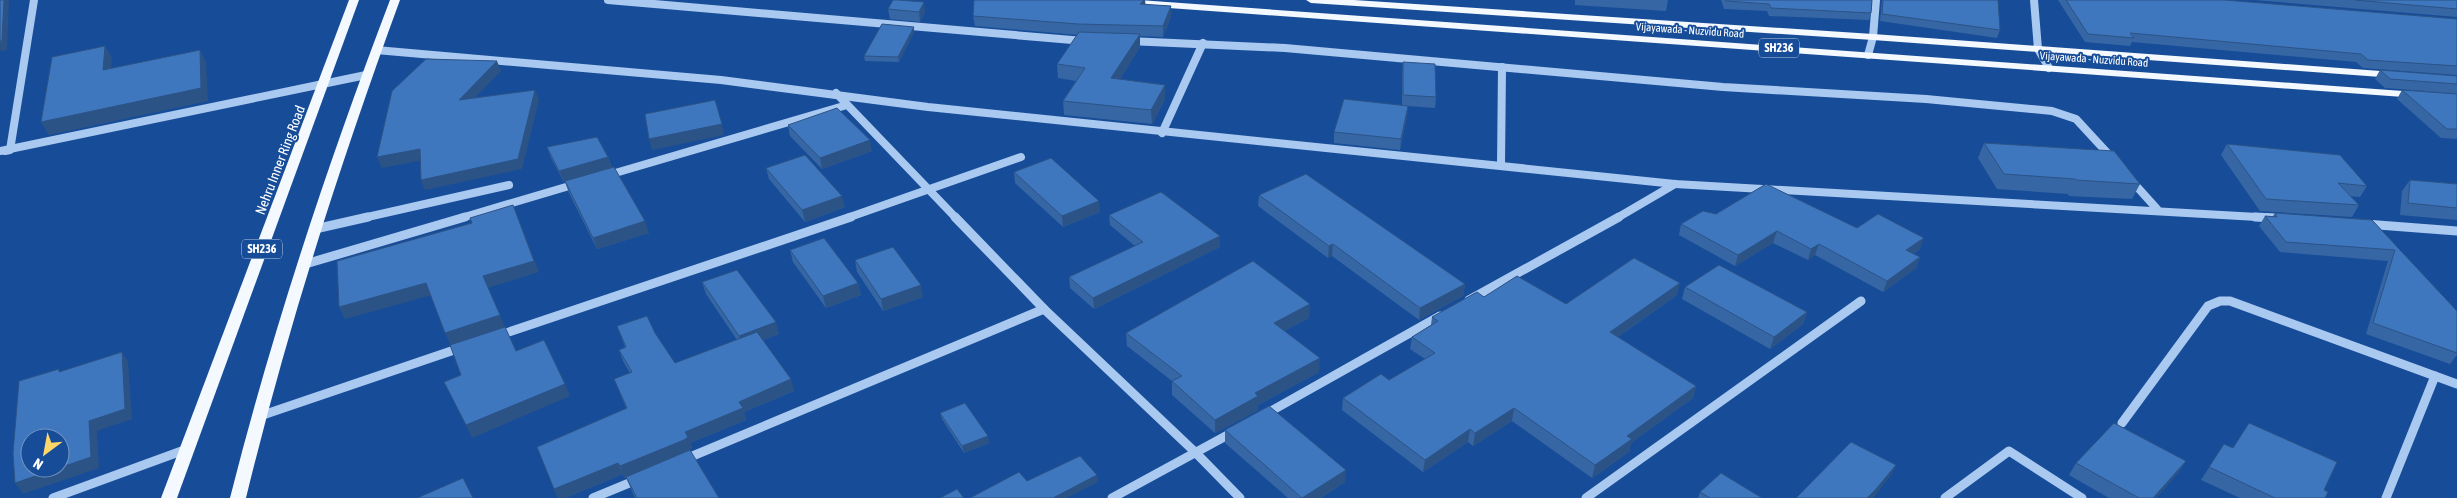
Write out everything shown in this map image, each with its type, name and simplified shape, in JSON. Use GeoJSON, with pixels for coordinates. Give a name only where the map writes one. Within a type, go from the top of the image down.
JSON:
{"type":"FeatureCollection","features":[{"type":"Feature","properties":{"kind":"main road","name":"Nehru Inner Ring Road"},"geometry":{"type":"LineString","coordinates":[[169,498],[354,0]]}},
{"type":"Feature","properties":{"kind":"main road"},"geometry":{"type":"LineString","coordinates":[[238,498],[257,417],[302,265],[366,75],[395,0]]}},
{"type":"Feature","properties":{"kind":"main road","name":"Vijayawada - Nuzvidu Road"},"geometry":{"type":"LineString","coordinates":[[1100,0],[2427,96]]}},
{"type":"Feature","properties":{"kind":"main road","name":"Vijayawada - Nuzvidu Road"},"geometry":{"type":"LineString","coordinates":[[1311,0],[1386,2],[2407,76]]}},
{"type":"Feature","properties":{"kind":"street"},"geometry":{"type":"LineString","coordinates":[[10,150],[34,0]]}},
{"type":"Feature","properties":{"kind":"street"},"geometry":{"type":"LineString","coordinates":[[608,0],[1094,41]]}},
{"type":"Feature","properties":{"kind":"street"},"geometry":{"type":"LineString","coordinates":[[1868,55],[1873,37],[1876,0]]}},
{"type":"Feature","properties":{"kind":"street"},"geometry":{"type":"LineString","coordinates":[[2034,0],[2038,49],[2048,68]]}},
{"type":"Feature","properties":{"kind":"street"},"geometry":{"type":"LineString","coordinates":[[1124,41],[1203,42],[1723,87],[1926,100],[2052,111],[2076,119],[2119,166]]}},
{"type":"Feature","properties":{"kind":"street"},"geometry":{"type":"LineString","coordinates":[[1162,133],[1203,42]]}},
{"type":"Feature","properties":{"kind":"street"},"geometry":{"type":"LineString","coordinates":[[376,50],[714,78],[835,93],[928,108],[1674,184],[2283,218]]}},
{"type":"Feature","properties":{"kind":"street"},"geometry":{"type":"LineString","coordinates":[[1501,165],[1502,67]]}},
{"type":"Feature","properties":{"kind":"street"},"geometry":{"type":"LineString","coordinates":[[0,152],[325,82],[366,75]]}},
{"type":"Feature","properties":{"kind":"street"},"geometry":{"type":"LineString","coordinates":[[835,93],[931,190],[1044,309],[1196,453],[1240,498]]}},
{"type":"Feature","properties":{"kind":"street"},"geometry":{"type":"LineString","coordinates":[[596,179],[848,105]]}},
{"type":"Feature","properties":{"kind":"street"},"geometry":{"type":"LineString","coordinates":[[491,338],[931,190],[1021,157]]}},
{"type":"Feature","properties":{"kind":"street"},"geometry":{"type":"LineString","coordinates":[[2125,173],[2157,210]]}},
{"type":"Feature","properties":{"kind":"street"},"geometry":{"type":"LineString","coordinates":[[302,265],[587,181]]}},
{"type":"Feature","properties":{"kind":"street"},"geometry":{"type":"LineString","coordinates":[[1112,498],[1578,241],[1674,184]]}},
{"type":"Feature","properties":{"kind":"street"},"geometry":{"type":"LineString","coordinates":[[315,230],[509,185]]}},
{"type":"Feature","properties":{"kind":"street"},"geometry":{"type":"LineString","coordinates":[[2351,223],[2457,231]]}},
{"type":"Feature","properties":{"kind":"street"},"geometry":{"type":"LineString","coordinates":[[1586,498],[1861,301]]}},
{"type":"Feature","properties":{"kind":"street"},"geometry":{"type":"LineString","coordinates":[[2122,423],[2208,306],[2220,301],[2230,302],[2292,323],[2457,384]]}},
{"type":"Feature","properties":{"kind":"street"},"geometry":{"type":"LineString","coordinates":[[676,463],[1044,309]]}},
{"type":"Feature","properties":{"kind":"street"},"geometry":{"type":"LineString","coordinates":[[257,417],[472,344]]}},
{"type":"Feature","properties":{"kind":"street"},"geometry":{"type":"LineString","coordinates":[[2386,498],[2435,376]]}},
{"type":"Feature","properties":{"kind":"street"},"geometry":{"type":"LineString","coordinates":[[53,498],[187,449]]}},
{"type":"Feature","properties":{"kind":"street"},"geometry":{"type":"LineString","coordinates":[[1945,498],[2009,452],[2082,498]]}},
{"type":"Feature","properties":{"kind":"street"},"geometry":{"type":"LineString","coordinates":[[593,498],[648,475]]}},
{"type":"Feature","properties":{"kind":"building"},"geometry":{"type":"Polygon","coordinates":[[[0,0],[4,0],[2,41],[0,41],[0,0]]]}},
{"type":"Feature","properties":{"kind":"building"},"geometry":{"type":"Polygon","coordinates":[[[893,0],[924,2],[919,12],[888,9],[893,0]]]}},
{"type":"Feature","properties":{"kind":"building"},"geometry":{"type":"Polygon","coordinates":[[[974,0],[1144,0],[1140,4],[1171,6],[1163,26],[1078,24],[973,16],[974,0]]]}},
{"type":"Feature","properties":{"kind":"building"},"geometry":{"type":"Polygon","coordinates":[[[1725,0],[1872,0],[1871,13],[1771,8],[1769,4],[1725,0]]]}},
{"type":"Feature","properties":{"kind":"building"},"geometry":{"type":"Polygon","coordinates":[[[1883,0],[1998,0],[2000,30],[1882,14],[1883,0]]]}},
{"type":"Feature","properties":{"kind":"building"},"geometry":{"type":"Polygon","coordinates":[[[2066,0],[2224,0],[2457,19],[2457,66],[2368,60],[2361,54],[2130,33],[2134,38],[2088,34],[2066,0]]]}},
{"type":"Feature","properties":{"kind":"building"},"geometry":{"type":"Polygon","coordinates":[[[2355,0],[2457,0],[2457,9],[2355,0]]]}},
{"type":"Feature","properties":{"kind":"building"},"geometry":{"type":"Polygon","coordinates":[[[882,24],[914,27],[898,57],[864,56],[882,24]]]}},
{"type":"Feature","properties":{"kind":"building"},"geometry":{"type":"Polygon","coordinates":[[[1079,32],[1140,34],[1111,78],[1165,85],[1151,110],[1063,101],[1085,68],[1057,64],[1079,32]]]}},
{"type":"Feature","properties":{"kind":"building"},"geometry":{"type":"Polygon","coordinates":[[[105,46],[103,70],[200,50],[201,88],[41,122],[52,57],[105,46]]]}},
{"type":"Feature","properties":{"kind":"building"},"geometry":{"type":"Polygon","coordinates":[[[426,59],[497,61],[459,100],[535,90],[518,159],[421,180],[420,149],[377,157],[392,91],[426,59]]]}},
{"type":"Feature","properties":{"kind":"building"},"geometry":{"type":"Polygon","coordinates":[[[1403,62],[1435,64],[1436,97],[1403,95],[1403,62]]]}},
{"type":"Feature","properties":{"kind":"building"},"geometry":{"type":"Polygon","coordinates":[[[2380,70],[2457,76],[2457,84],[2390,79],[2380,70]]]}},
{"type":"Feature","properties":{"kind":"building"},"geometry":{"type":"Polygon","coordinates":[[[2402,90],[2457,94],[2457,129],[2447,129],[2402,90]]]}},
{"type":"Feature","properties":{"kind":"building"},"geometry":{"type":"Polygon","coordinates":[[[1344,99],[1408,106],[1401,139],[1334,132],[1344,99]]]}},
{"type":"Feature","properties":{"kind":"building"},"geometry":{"type":"Polygon","coordinates":[[[715,100],[722,124],[649,139],[645,114],[715,100]]]}},
{"type":"Feature","properties":{"kind":"building"},"geometry":{"type":"Polygon","coordinates":[[[837,108],[870,140],[820,158],[788,125],[837,108]]]}},
{"type":"Feature","properties":{"kind":"building"},"geometry":{"type":"Polygon","coordinates":[[[597,137],[608,157],[559,171],[547,147],[597,137]]]}},
{"type":"Feature","properties":{"kind":"building"},"geometry":{"type":"Polygon","coordinates":[[[1984,143],[2114,151],[2140,184],[2004,174],[1984,143]]]}},
{"type":"Feature","properties":{"kind":"building"},"geometry":{"type":"Polygon","coordinates":[[[2227,144],[2340,155],[2367,186],[2338,183],[2359,205],[2266,199],[2227,144]]]}},
{"type":"Feature","properties":{"kind":"building"},"geometry":{"type":"Polygon","coordinates":[[[805,155],[842,196],[802,210],[766,168],[805,155]]]}},
{"type":"Feature","properties":{"kind":"building"},"geometry":{"type":"Polygon","coordinates":[[[1051,158],[1099,201],[1062,216],[1014,172],[1051,158]]]}},
{"type":"Feature","properties":{"kind":"building"},"geometry":{"type":"Polygon","coordinates":[[[614,167],[645,221],[593,238],[565,181],[614,167]]]}},
{"type":"Feature","properties":{"kind":"building"},"geometry":{"type":"Polygon","coordinates":[[[1306,174],[1465,284],[1420,308],[1333,244],[1329,246],[1259,195],[1306,174]]]}},
{"type":"Feature","properties":{"kind":"building"},"geometry":{"type":"Polygon","coordinates":[[[2410,180],[2457,184],[2457,208],[2408,203],[2410,180]]]}},
{"type":"Feature","properties":{"kind":"building"},"geometry":{"type":"Polygon","coordinates":[[[1766,184],[1857,228],[1878,214],[1924,238],[1906,250],[1920,257],[1887,281],[1819,244],[1811,249],[1777,231],[1738,255],[1681,224],[1703,211],[1716,214],[1766,184]]]}},
{"type":"Feature","properties":{"kind":"building"},"geometry":{"type":"Polygon","coordinates":[[[1161,192],[1220,236],[1093,298],[1069,277],[1143,242],[1109,215],[1161,192]]]}},
{"type":"Feature","properties":{"kind":"building"},"geometry":{"type":"Polygon","coordinates":[[[513,205],[534,261],[483,276],[500,315],[445,333],[426,283],[339,307],[337,261],[472,223],[470,218],[513,205]]]}},
{"type":"Feature","properties":{"kind":"building"},"geometry":{"type":"Polygon","coordinates":[[[2275,213],[2372,220],[2457,311],[2457,353],[2373,323],[2395,250],[2286,242],[2265,216],[2277,217],[2275,213]]]}},
{"type":"Feature","properties":{"kind":"building"},"geometry":{"type":"Polygon","coordinates":[[[824,238],[858,283],[823,296],[790,250],[824,238]]]}},
{"type":"Feature","properties":{"kind":"building"},"geometry":{"type":"Polygon","coordinates":[[[893,247],[921,285],[881,299],[855,260],[893,247]]]}},
{"type":"Feature","properties":{"kind":"building"},"geometry":{"type":"Polygon","coordinates":[[[1634,258],[1680,283],[1610,332],[1696,386],[1627,436],[1632,439],[1595,465],[1514,408],[1475,433],[1470,429],[1425,460],[1343,398],[1381,374],[1389,380],[1435,353],[1412,337],[1438,321],[1432,317],[1477,292],[1484,297],[1517,276],[1566,304],[1634,258]]]}},
{"type":"Feature","properties":{"kind":"building"},"geometry":{"type":"Polygon","coordinates":[[[1253,261],[1310,304],[1274,323],[1320,358],[1255,393],[1258,396],[1215,420],[1172,381],[1182,376],[1126,333],[1253,261]]]}},
{"type":"Feature","properties":{"kind":"building"},"geometry":{"type":"Polygon","coordinates":[[[1719,265],[1807,312],[1774,337],[1685,287],[1719,265]]]}},
{"type":"Feature","properties":{"kind":"building"},"geometry":{"type":"Polygon","coordinates":[[[737,270],[776,322],[739,336],[702,282],[737,270]]]}},
{"type":"Feature","properties":{"kind":"building"},"geometry":{"type":"Polygon","coordinates":[[[647,316],[655,333],[675,363],[757,332],[791,379],[739,402],[743,408],[685,432],[688,437],[684,440],[620,466],[618,463],[554,489],[537,447],[627,408],[614,379],[632,372],[619,350],[626,347],[617,326],[647,316]]]}},
{"type":"Feature","properties":{"kind":"building"},"geometry":{"type":"Polygon","coordinates":[[[505,327],[516,351],[544,340],[565,384],[466,425],[444,382],[461,375],[450,345],[505,327]]]}},
{"type":"Feature","properties":{"kind":"building"},"geometry":{"type":"Polygon","coordinates":[[[122,352],[125,409],[89,421],[91,457],[70,464],[70,428],[20,428],[20,478],[30,478],[15,483],[13,453],[19,381],[59,369],[59,372],[122,352]]]}},
{"type":"Feature","properties":{"kind":"building"},"geometry":{"type":"Polygon","coordinates":[[[965,403],[988,436],[962,446],[940,413],[965,403]]]}},
{"type":"Feature","properties":{"kind":"building"},"geometry":{"type":"Polygon","coordinates":[[[1269,406],[1346,470],[1302,498],[1225,430],[1269,406]]]}},
{"type":"Feature","properties":{"kind":"building"},"geometry":{"type":"Polygon","coordinates":[[[2114,423],[2186,461],[2153,498],[2139,498],[2076,463],[2114,423]]]}},
{"type":"Feature","properties":{"kind":"building"},"geometry":{"type":"Polygon","coordinates":[[[2249,423],[2337,462],[2324,490],[2328,492],[2325,498],[2275,498],[2209,467],[2224,444],[2233,448],[2249,423]]]}},
{"type":"Feature","properties":{"kind":"building"},"geometry":{"type":"Polygon","coordinates":[[[1851,442],[1896,465],[1876,489],[1867,498],[1796,498],[1851,442]]]}},
{"type":"Feature","properties":{"kind":"building"},"geometry":{"type":"Polygon","coordinates":[[[690,450],[719,498],[637,498],[626,477],[690,450]]]}},
{"type":"Feature","properties":{"kind":"building"},"geometry":{"type":"Polygon","coordinates":[[[1080,456],[1097,475],[1053,498],[970,498],[1019,472],[1027,481],[1080,456]]]}},
{"type":"Feature","properties":{"kind":"building"},"geometry":{"type":"Polygon","coordinates":[[[1721,473],[1762,498],[1710,498],[1700,492],[1721,473]]]}},
{"type":"Feature","properties":{"kind":"building"},"geometry":{"type":"Polygon","coordinates":[[[463,478],[473,498],[417,498],[463,478]]]}},
{"type":"Feature","properties":{"kind":"building"},"geometry":{"type":"Polygon","coordinates":[[[957,489],[964,498],[940,498],[957,489]]]}}]}
